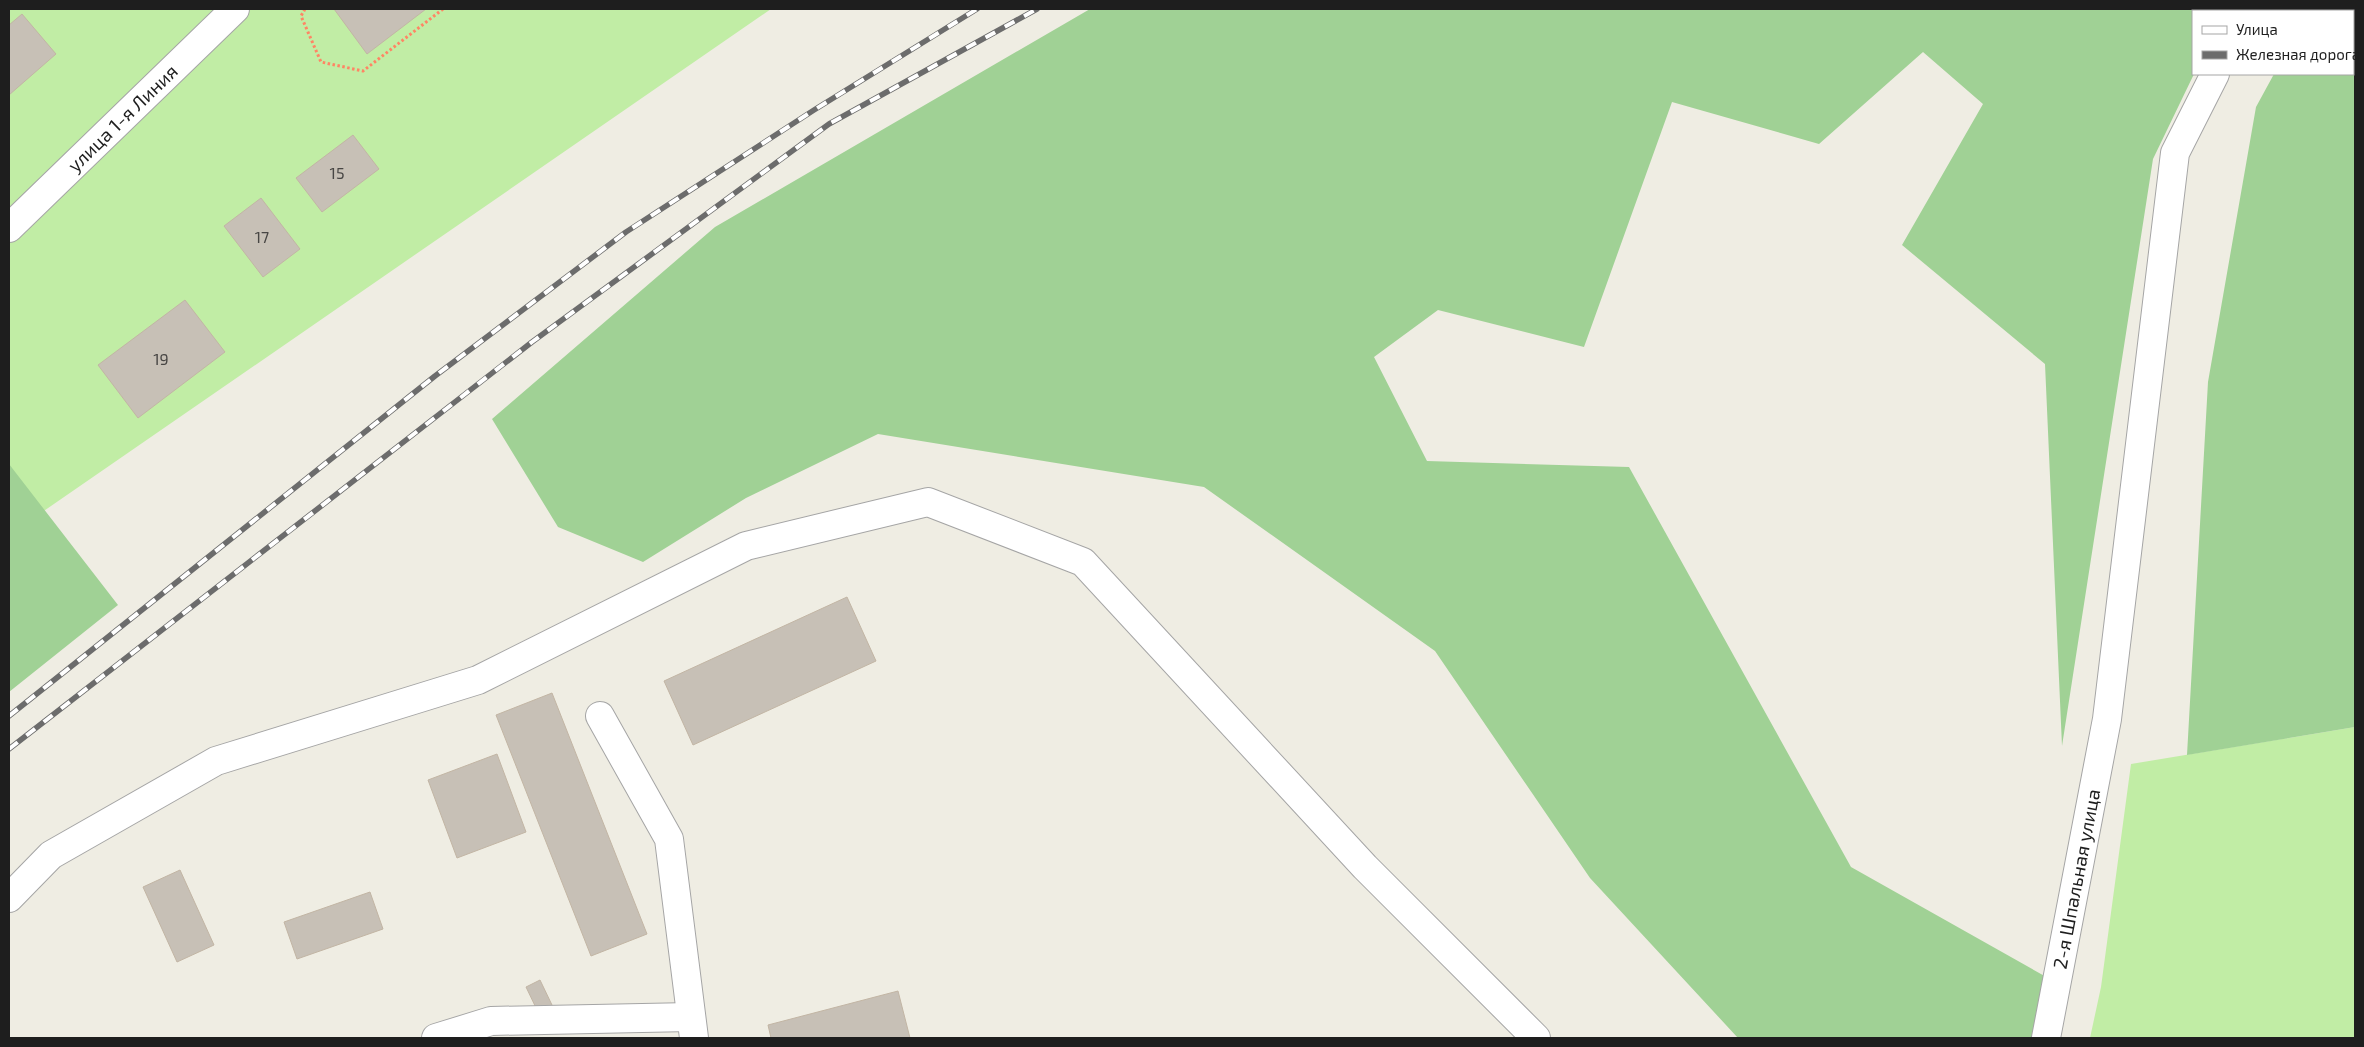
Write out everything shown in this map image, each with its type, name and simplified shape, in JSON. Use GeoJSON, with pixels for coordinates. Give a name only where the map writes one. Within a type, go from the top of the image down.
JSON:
{"type":"FeatureCollection","features":[{"type":"Feature","properties":{"kind":"street","name":"улица 1-я Линия"},"geometry":{"type":"LineString","coordinates":[[9,228],[234,9]]}},
{"type":"Feature","properties":{"kind":"street","name":"2-я Шпальная улица"},"geometry":{"type":"LineString","coordinates":[[2046,1038],[2107,719],[2175,152],[2214,75]]}},
{"type":"Feature","properties":{"kind":"street"},"geometry":{"type":"LineString","coordinates":[[9,898],[51,855],[216,761],[478,680],[746,546],[928,502],[1083,562],[1365,867],[1536,1038]]}},
{"type":"Feature","properties":{"kind":"street"},"geometry":{"type":"LineString","coordinates":[[436,1038],[491,1021],[692,1028],[669,839],[600,716]]}},
{"type":"Feature","properties":{"kind":"path"},"geometry":{"type":"LineString","coordinates":[[305,9],[301,16],[321,62],[363,71],[443,9]]}},
{"type":"Feature","properties":{"kind":"green space"},"geometry":{"type":"Polygon","coordinates":[[[9,9],[771,9],[9,535],[9,9]]]}},
{"type":"Feature","properties":{"kind":"green space"},"geometry":{"type":"Polygon","coordinates":[[[1090,9],[2226,9],[2192,10],[2192,75],[2194,75],[2153,159],[2062,746],[2045,364],[1902,245],[1983,104],[1923,52],[1819,144],[1672,102],[1584,347],[1438,310],[1374,357],[1427,461],[1629,467],[1851,867],[2057,983],[2034,1038],[1738,1038],[1590,878],[1435,651],[1204,487],[878,434],[746,498],[643,562],[558,527],[492,419],[715,227],[1090,9]]]}},
{"type":"Feature","properties":{"kind":"green space"},"geometry":{"type":"Polygon","coordinates":[[[2355,9],[2355,727],[2187,755],[2208,382],[2256,107],[2273,75],[2354,75],[2354,10],[2310,10],[2355,9]]]}},
{"type":"Feature","properties":{"kind":"green space"},"geometry":{"type":"Polygon","coordinates":[[[9,464],[118,605],[9,692],[9,464]]]}},
{"type":"Feature","properties":{"kind":"green space"},"geometry":{"type":"Polygon","coordinates":[[[2355,727],[2355,1038],[2090,1038],[2101,987],[2131,764],[2355,727]]]}},
{"type":"Feature","properties":{"kind":"building"},"geometry":{"type":"Polygon","coordinates":[[[334,9],[426,9],[367,54],[334,9]]]}},
{"type":"Feature","properties":{"kind":"building"},"geometry":{"type":"Polygon","coordinates":[[[22,14],[56,54],[9,95],[9,25],[22,14]]]}},
{"type":"Feature","properties":{"kind":"building"},"geometry":{"type":"Polygon","coordinates":[[[353,135],[379,169],[322,212],[296,178],[353,135]]]}},
{"type":"Feature","properties":{"kind":"building"},"geometry":{"type":"Polygon","coordinates":[[[261,198],[300,249],[263,277],[224,226],[261,198]]]}},
{"type":"Feature","properties":{"kind":"building"},"geometry":{"type":"Polygon","coordinates":[[[185,300],[225,352],[138,418],[98,365],[185,300]]]}},
{"type":"Feature","properties":{"kind":"building"},"geometry":{"type":"Polygon","coordinates":[[[847,597],[876,661],[693,745],[664,681],[847,597]]]}},
{"type":"Feature","properties":{"kind":"building"},"geometry":{"type":"Polygon","coordinates":[[[552,693],[647,934],[591,956],[496,715],[552,693]]]}},
{"type":"Feature","properties":{"kind":"building"},"geometry":{"type":"Polygon","coordinates":[[[497,754],[526,832],[457,858],[428,780],[497,754]]]}},
{"type":"Feature","properties":{"kind":"building"},"geometry":{"type":"Polygon","coordinates":[[[180,870],[214,945],[177,962],[143,887],[180,870]]]}},
{"type":"Feature","properties":{"kind":"building"},"geometry":{"type":"Polygon","coordinates":[[[370,892],[383,929],[297,959],[284,922],[370,892]]]}},
{"type":"Feature","properties":{"kind":"building"},"geometry":{"type":"Polygon","coordinates":[[[540,980],[552,1005],[538,1012],[526,987],[540,980]]]}},
{"type":"Feature","properties":{"kind":"building"},"geometry":{"type":"Polygon","coordinates":[[[898,991],[910,1038],[771,1038],[768,1025],[898,991]]]}},
{"type":"Feature","properties":{"kind":"railway"},"geometry":{"type":"LineString","coordinates":[[9,716],[435,376],[626,232],[814,110],[977,9]]}},
{"type":"Feature","properties":{"kind":"railway"},"geometry":{"type":"LineString","coordinates":[[9,749],[532,342],[829,124],[1037,9]]}}]}
